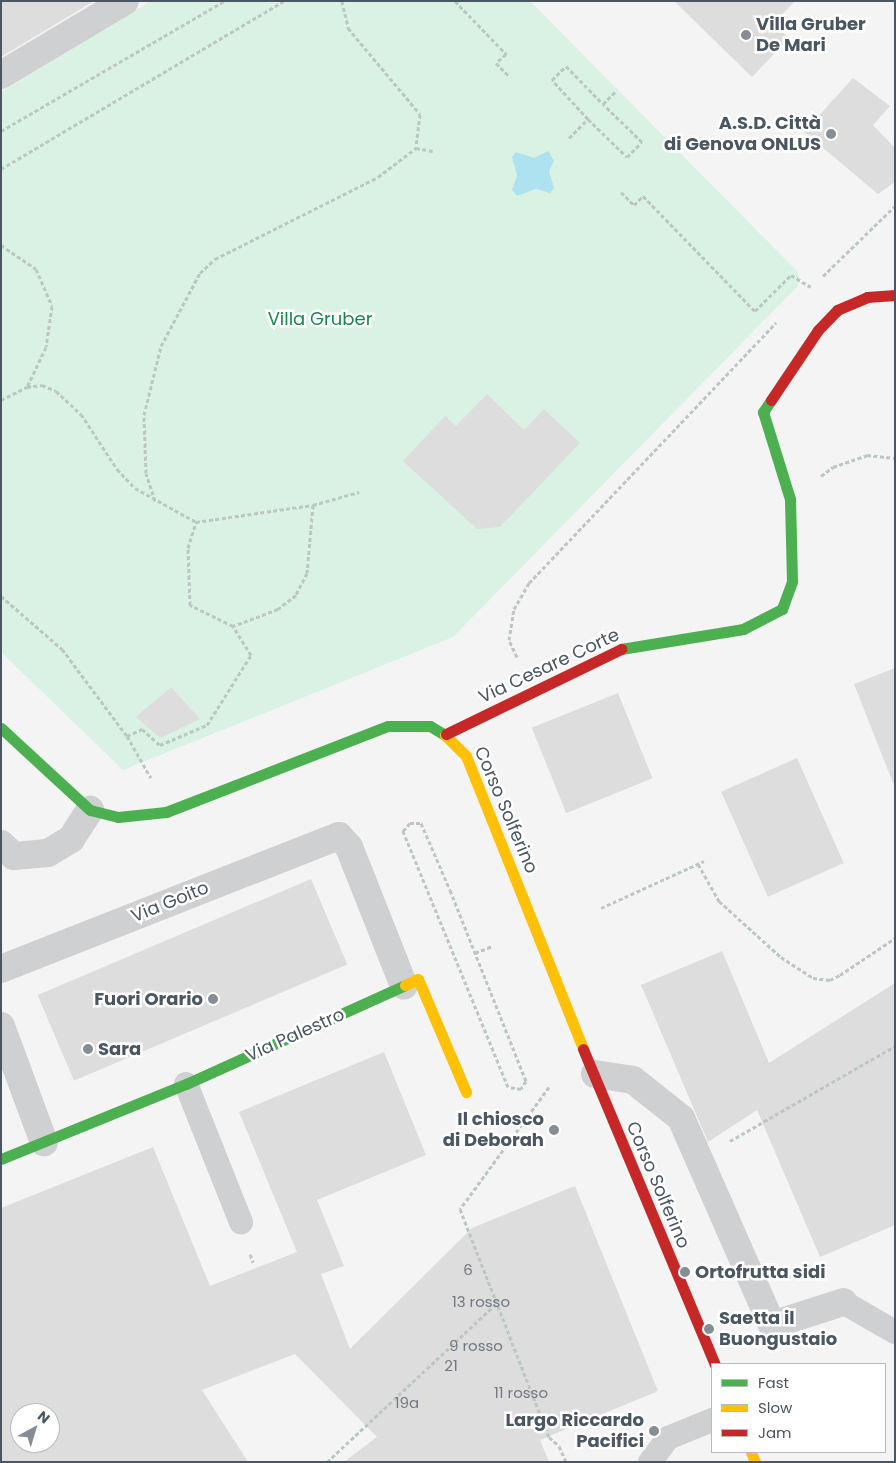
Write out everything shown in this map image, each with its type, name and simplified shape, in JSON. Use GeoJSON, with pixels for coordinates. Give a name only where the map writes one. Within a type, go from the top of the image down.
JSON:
{"type":"FeatureCollection","features":[{"type":"Feature","properties":{"kind":"street"},"geometry":{"type":"LineString","coordinates":[[1,75],[125,1]]}},
{"type":"Feature","properties":{"kind":"street","name":"Via Cesare Corte"},"geometry":{"type":"LineString","coordinates":[[446,734],[528,691],[622,649],[743,629],[771,618],[782,609],[792,581],[790,498],[763,412],[818,330],[837,310],[867,297],[895,295]]}},
{"type":"Feature","properties":{"kind":"street","name":"Corso Solferino"},"geometry":{"type":"LineString","coordinates":[[1,728],[90,810],[118,817],[166,812],[388,726],[418,724],[446,734],[466,756],[595,1074],[615,1130],[715,1363]]}},
{"type":"Feature","properties":{"kind":"street"},"geometry":{"type":"LineString","coordinates":[[1,844],[14,856],[48,853],[71,839],[90,810]]}},
{"type":"Feature","properties":{"kind":"street","name":"Via Goito"},"geometry":{"type":"LineString","coordinates":[[1,970],[339,836],[349,847],[404,986]]}},
{"type":"Feature","properties":{"kind":"street","name":"Via Palestro"},"geometry":{"type":"LineString","coordinates":[[1,1159],[186,1084],[418,979],[466,1092]]}},
{"type":"Feature","properties":{"kind":"street"},"geometry":{"type":"LineString","coordinates":[[1,1026],[44,1142]]}},
{"type":"Feature","properties":{"kind":"street"},"geometry":{"type":"LineString","coordinates":[[595,1074],[633,1080],[681,1118],[772,1325],[843,1302]]}},
{"type":"Feature","properties":{"kind":"lane"},"geometry":{"type":"LineString","coordinates":[[186,1084],[241,1222]]}},
{"type":"Feature","properties":{"kind":"lane"},"geometry":{"type":"LineString","coordinates":[[843,1302],[895,1332]]}},
{"type":"Feature","properties":{"kind":"lane"},"geometry":{"type":"LineString","coordinates":[[650,1462],[668,1438],[711,1420]]}},
{"type":"Feature","properties":{"kind":"path"},"geometry":{"type":"LineString","coordinates":[[1,131],[224,1]]}},
{"type":"Feature","properties":{"kind":"path"},"geometry":{"type":"LineString","coordinates":[[1,169],[284,1]]}},
{"type":"Feature","properties":{"kind":"path"},"geometry":{"type":"LineString","coordinates":[[155,502],[146,473],[144,415],[161,346],[200,272],[215,259],[378,177],[416,148],[420,114],[348,28],[342,1]]}},
{"type":"Feature","properties":{"kind":"path"},"geometry":{"type":"LineString","coordinates":[[455,1],[506,54],[496,63],[510,77]]}},
{"type":"Feature","properties":{"kind":"path"},"geometry":{"type":"LineString","coordinates":[[566,66],[642,142],[628,157],[588,119],[552,80],[566,66]]}},
{"type":"Feature","properties":{"kind":"path"},"geometry":{"type":"LineString","coordinates":[[603,104],[616,90]]}},
{"type":"Feature","properties":{"kind":"path"},"geometry":{"type":"LineString","coordinates":[[569,138],[588,119]]}},
{"type":"Feature","properties":{"kind":"path"},"geometry":{"type":"LineString","coordinates":[[416,148],[433,152]]}},
{"type":"Feature","properties":{"kind":"path"},"geometry":{"type":"LineString","coordinates":[[621,192],[634,204],[643,196],[755,311],[791,275],[812,287]]}},
{"type":"Feature","properties":{"kind":"path"},"geometry":{"type":"LineString","coordinates":[[806,293],[895,206]]}},
{"type":"Feature","properties":{"kind":"path"},"geometry":{"type":"LineString","coordinates":[[1,245],[36,269],[52,306],[46,347],[27,387]]}},
{"type":"Feature","properties":{"kind":"path"},"geometry":{"type":"LineString","coordinates":[[528,691],[509,640],[514,609],[529,583],[782,317]]}},
{"type":"Feature","properties":{"kind":"path"},"geometry":{"type":"LineString","coordinates":[[1,400],[27,387],[42,385],[70,401],[117,469],[155,502],[196,522],[313,505],[360,492]]}},
{"type":"Feature","properties":{"kind":"path"},"geometry":{"type":"LineString","coordinates":[[790,498],[833,467],[867,455],[895,458]]}},
{"type":"Feature","properties":{"kind":"path"},"geometry":{"type":"LineString","coordinates":[[234,626],[278,609],[296,596],[307,573],[313,505]]}},
{"type":"Feature","properties":{"kind":"path"},"geometry":{"type":"LineString","coordinates":[[127,736],[142,729],[160,745],[208,725],[251,655],[234,626],[190,605],[188,548],[196,522]]}},
{"type":"Feature","properties":{"kind":"path"},"geometry":{"type":"LineString","coordinates":[[1,596],[62,648],[127,736],[166,812]]}},
{"type":"Feature","properties":{"kind":"path"},"geometry":{"type":"LineString","coordinates":[[410,823],[421,823],[475,953],[526,1081],[521,1089],[508,1087],[403,831],[410,823]]}},
{"type":"Feature","properties":{"kind":"path"},"geometry":{"type":"LineString","coordinates":[[601,908],[704,861]]}},
{"type":"Feature","properties":{"kind":"path"},"geometry":{"type":"LineString","coordinates":[[698,864],[719,901],[781,957],[813,978],[830,980],[840,976],[895,938]]}},
{"type":"Feature","properties":{"kind":"path"},"geometry":{"type":"LineString","coordinates":[[475,953],[492,946]]}},
{"type":"Feature","properties":{"kind":"path"},"geometry":{"type":"LineString","coordinates":[[728,1142],[895,1046]]}},
{"type":"Feature","properties":{"kind":"path"},"geometry":{"type":"LineString","coordinates":[[549,1087],[460,1209],[495,1304],[549,1437],[559,1446],[566,1462]]}},
{"type":"Feature","properties":{"kind":"path"},"geometry":{"type":"LineString","coordinates":[[327,1462],[495,1304]]}},
{"type":"Feature","properties":{"kind":"green space","name":"Villa Gruber"},"geometry":{"type":"Polygon","coordinates":[[[151,1],[530,1],[797,271],[800,280],[797,287],[453,637],[123,770],[1,652],[1,92],[151,1]]]}},
{"type":"Feature","properties":{"kind":"water"},"geometry":{"type":"Polygon","coordinates":[[[548,151],[554,161],[549,171],[554,188],[550,193],[536,189],[517,196],[512,190],[517,175],[512,157],[516,152],[534,158],[548,151]]]}},
{"type":"Feature","properties":{"kind":"building"},"geometry":{"type":"Polygon","coordinates":[[[1,1],[94,1],[1,57],[1,1]]]}},
{"type":"Feature","properties":{"kind":"building","name":"Villa Gruber De Mari"},"geometry":{"type":"Polygon","coordinates":[[[674,1],[795,1],[773,24],[789,38],[752,77],[674,1]]]}},
{"type":"Feature","properties":{"kind":"building"},"geometry":{"type":"Polygon","coordinates":[[[853,78],[890,106],[873,125],[895,148],[895,182],[878,194],[804,132],[853,78]]]}},
{"type":"Feature","properties":{"kind":"building"},"geometry":{"type":"Polygon","coordinates":[[[487,394],[524,430],[544,409],[580,443],[500,527],[477,529],[403,461],[445,416],[456,426],[487,394]]]}},
{"type":"Feature","properties":{"kind":"building"},"geometry":{"type":"Polygon","coordinates":[[[895,668],[895,783],[893,783],[854,684],[895,668]]]}},
{"type":"Feature","properties":{"kind":"building"},"geometry":{"type":"Polygon","coordinates":[[[171,687],[200,719],[160,738],[136,717],[171,687]]]}},
{"type":"Feature","properties":{"kind":"building"},"geometry":{"type":"Polygon","coordinates":[[[618,693],[652,778],[566,813],[532,728],[618,693]]]}},
{"type":"Feature","properties":{"kind":"building"},"geometry":{"type":"Polygon","coordinates":[[[797,758],[844,863],[768,897],[721,792],[797,758]]]}},
{"type":"Feature","properties":{"kind":"building"},"geometry":{"type":"Polygon","coordinates":[[[311,879],[347,965],[74,1081],[38,995],[311,879]]]}},
{"type":"Feature","properties":{"kind":"building"},"geometry":{"type":"Polygon","coordinates":[[[722,951],[769,1063],[895,983],[895,1225],[820,1257],[757,1110],[708,1142],[641,985],[722,951]]]}},
{"type":"Feature","properties":{"kind":"building"},"geometry":{"type":"Polygon","coordinates":[[[384,1052],[426,1155],[317,1200],[344,1266],[321,1274],[350,1349],[472,1228],[575,1186],[658,1391],[540,1440],[549,1462],[344,1462],[377,1437],[295,1354],[202,1390],[248,1462],[1,1462],[1,1208],[153,1147],[210,1286],[297,1252],[239,1112],[384,1052]]]}},
{"type":"Feature","properties":{"kind":"traffic: fast"},"geometry":{"type":"LineString","coordinates":[[621,649],[743,629],[782,609],[792,581],[790,499],[763,412],[771,400]]}},
{"type":"Feature","properties":{"kind":"traffic: fast"},"geometry":{"type":"LineString","coordinates":[[1,728],[90,810],[118,817],[166,812],[388,726],[430,726],[445,735]]}},
{"type":"Feature","properties":{"kind":"traffic: fast"},"geometry":{"type":"LineString","coordinates":[[1,1159],[186,1084],[405,985]]}},
{"type":"Feature","properties":{"kind":"traffic: slow"},"geometry":{"type":"LineString","coordinates":[[445,735],[466,756],[583,1049]]}},
{"type":"Feature","properties":{"kind":"traffic: slow"},"geometry":{"type":"LineString","coordinates":[[405,985],[418,979],[466,1092]]}},
{"type":"Feature","properties":{"kind":"traffic: slow"},"geometry":{"type":"LineString","coordinates":[[751,1453],[755,1462]]}},
{"type":"Feature","properties":{"kind":"traffic: jam"},"geometry":{"type":"LineString","coordinates":[[771,400],[818,330],[837,310],[867,297],[895,295]]}},
{"type":"Feature","properties":{"kind":"traffic: jam"},"geometry":{"type":"LineString","coordinates":[[446,734],[621,649]]}},
{"type":"Feature","properties":{"kind":"traffic: jam"},"geometry":{"type":"LineString","coordinates":[[583,1049],[715,1363]]}},
{"type":"Feature","properties":{"kind":"place","name":"Villa Gruber De Mari"},"geometry":{"type":"Point","coordinates":[746,35]}},
{"type":"Feature","properties":{"kind":"place","name":"A.S.D. Città di Genova ONLUS"},"geometry":{"type":"Point","coordinates":[831,134]}},
{"type":"Feature","properties":{"kind":"place","name":"Fuori Orario"},"geometry":{"type":"Point","coordinates":[213,999]}},
{"type":"Feature","properties":{"kind":"place","name":"Sara"},"geometry":{"type":"Point","coordinates":[88,1049]}},
{"type":"Feature","properties":{"kind":"place","name":"Il chiosco di Deborah"},"geometry":{"type":"Point","coordinates":[554,1130]}},
{"type":"Feature","properties":{"kind":"place","name":"Ortofrutta sidi"},"geometry":{"type":"Point","coordinates":[685,1272]}},
{"type":"Feature","properties":{"kind":"place","name":"Saetta il Buongustaio"},"geometry":{"type":"Point","coordinates":[709,1329]}},
{"type":"Feature","properties":{"kind":"place","name":"Largo Riccardo Pacifici"},"geometry":{"type":"Point","coordinates":[654,1431]}}]}
